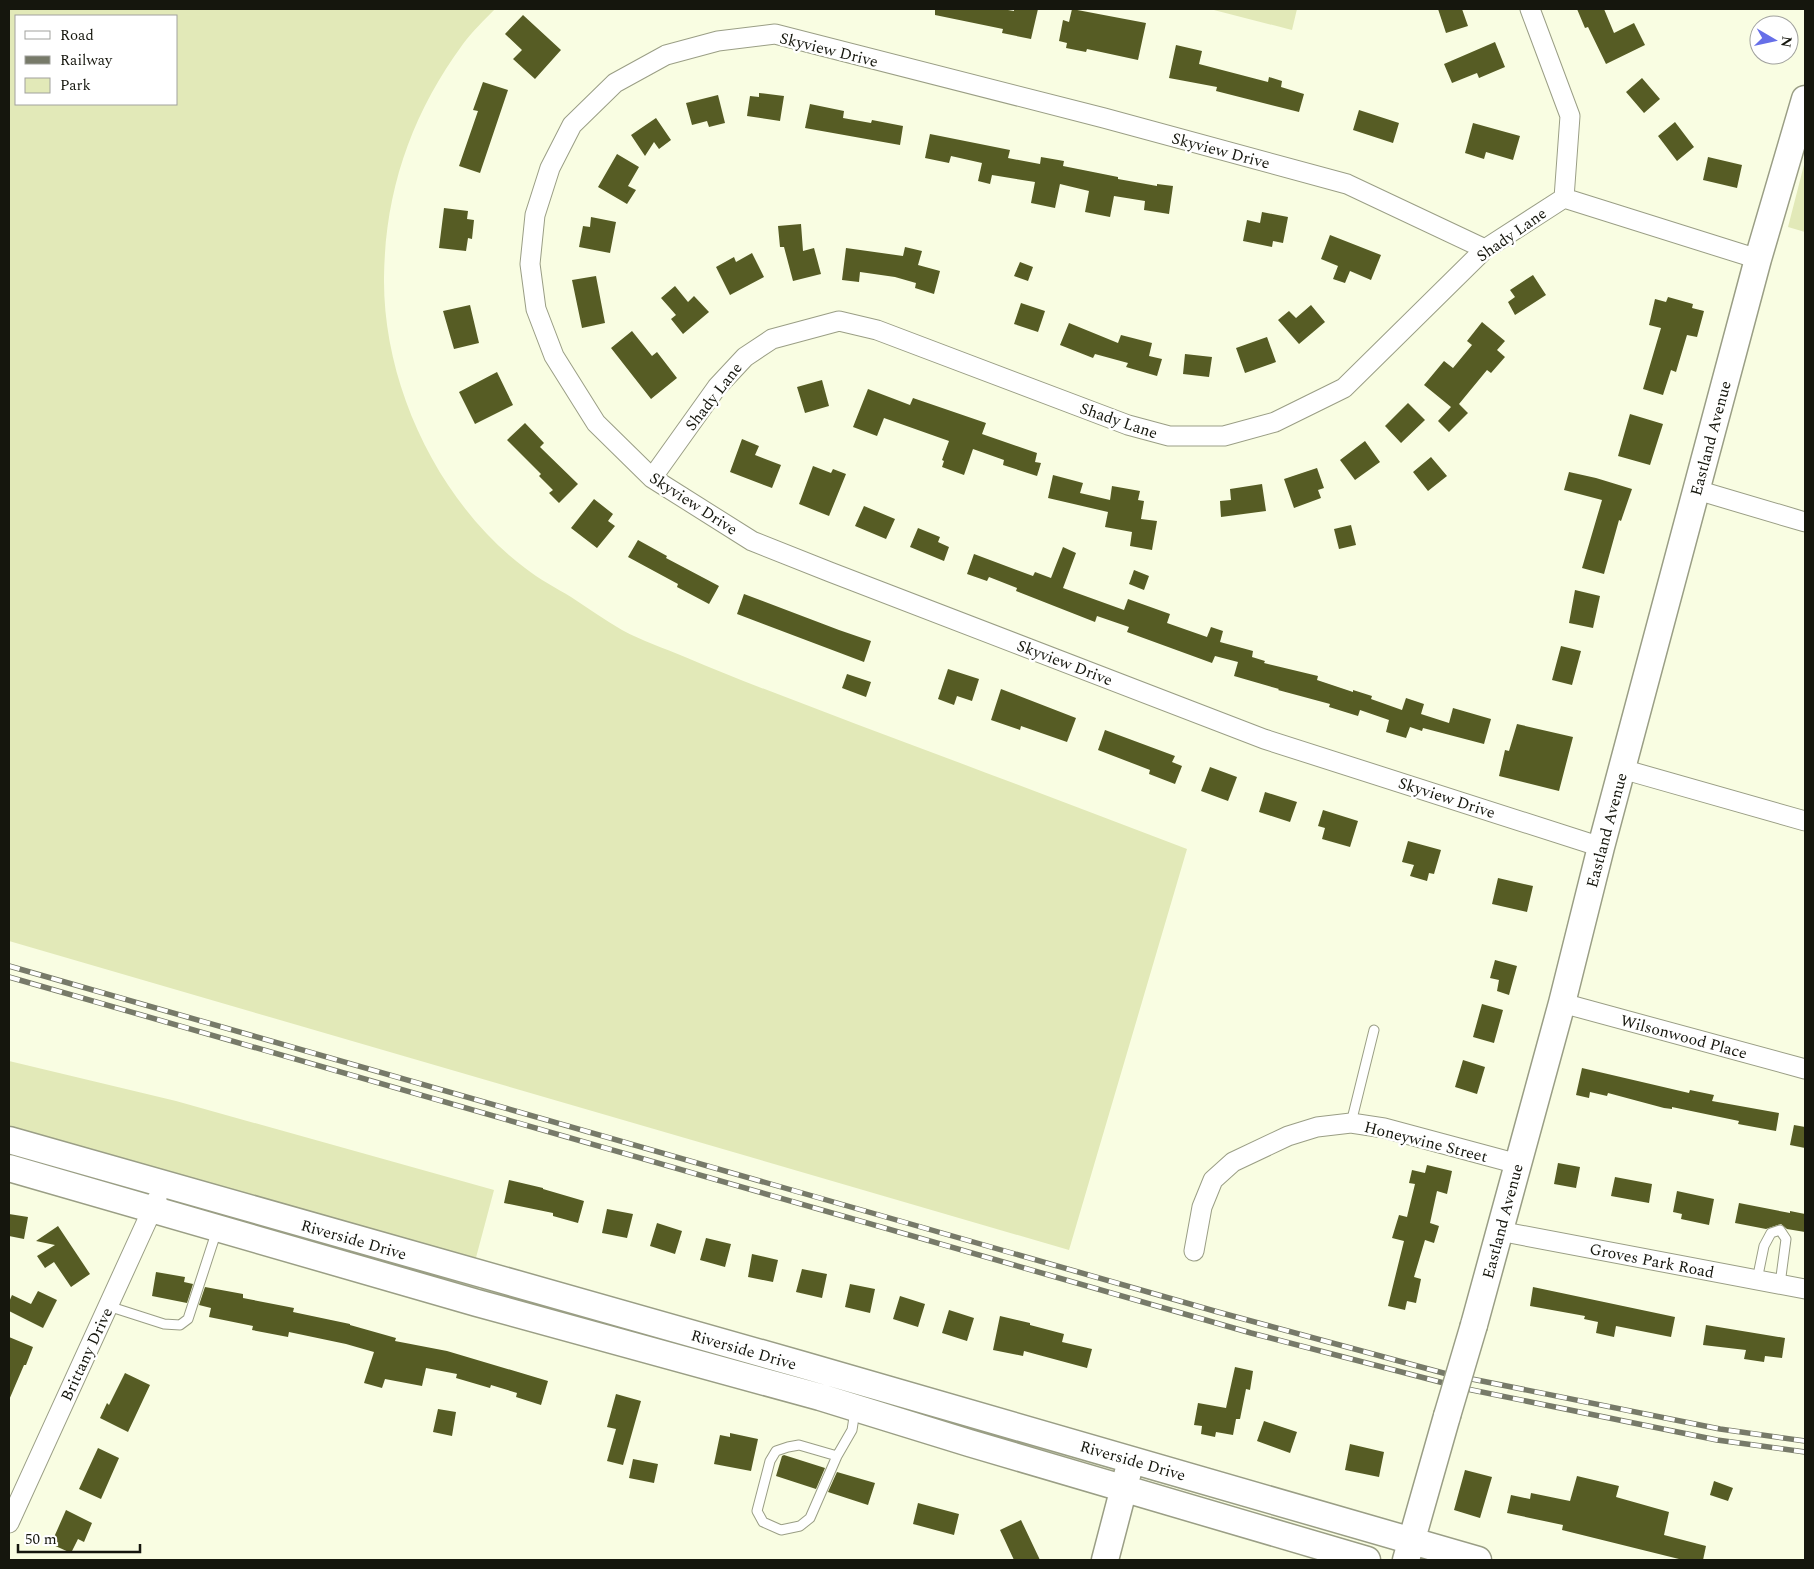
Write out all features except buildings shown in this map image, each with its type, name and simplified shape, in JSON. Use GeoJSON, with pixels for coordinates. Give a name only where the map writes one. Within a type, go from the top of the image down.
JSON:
{"type":"FeatureCollection","features":[{"type":"Feature","properties":{"kind":"street"},"geometry":{"type":"LineString","coordinates":[[1530,9],[1570,116],[1564,198]]}},
{"type":"Feature","properties":{"kind":"street","name":"Skyview Drive"},"geometry":{"type":"LineString","coordinates":[[1485,249],[1347,184],[1113,121],[775,34],[710,43],[666,55],[615,82],[572,125],[550,168],[535,215],[530,264],[536,309],[554,356],[596,423],[652,478],[752,541],[1264,739],[1601,847]]}},
{"type":"Feature","properties":{"kind":"street","name":"Eastland Avenue"},"geometry":{"type":"LineString","coordinates":[[1409,1550],[1474,1325],[1562,1003],[1601,847],[1758,259],[1805,99]]}},
{"type":"Feature","properties":{"kind":"street","name":"Shady Lane"},"geometry":{"type":"LineString","coordinates":[[652,478],[717,387],[745,356],[772,339],[839,321],[877,330],[1128,425],[1169,436],[1224,436],[1275,422],[1344,388],[1485,249],[1564,198],[1758,259]]}},
{"type":"Feature","properties":{"kind":"street"},"geometry":{"type":"LineString","coordinates":[[1697,490],[1805,522]]}},
{"type":"Feature","properties":{"kind":"street"},"geometry":{"type":"LineString","coordinates":[[1622,769],[1805,821]]}},
{"type":"Feature","properties":{"kind":"street","name":"Wilsonwood Place"},"geometry":{"type":"LineString","coordinates":[[1562,1003],[1805,1069]]}},
{"type":"Feature","properties":{"kind":"street","name":"Honeywine Street"},"geometry":{"type":"LineString","coordinates":[[1194,1251],[1202,1207],[1213,1180],[1233,1162],[1258,1149],[1302,1131],[1317,1127],[1351,1123],[1384,1128],[1518,1164]]}},
{"type":"Feature","properties":{"kind":"street","name":"Riverside Drive"},"geometry":{"type":"LineString","coordinates":[[9,1140],[1132,1460],[1409,1550],[1478,1560]]}},
{"type":"Feature","properties":{"kind":"street","name":"Riverside Drive"},"geometry":{"type":"LineString","coordinates":[[9,1168],[478,1303],[856,1408],[1367,1560]]}},
{"type":"Feature","properties":{"kind":"street","name":"Brittany Drive"},"geometry":{"type":"LineString","coordinates":[[9,1523],[164,1185]]}},
{"type":"Feature","properties":{"kind":"street","name":"Groves Park Road"},"geometry":{"type":"LineString","coordinates":[[1499,1231],[1805,1289]]}},
{"type":"Feature","properties":{"kind":"street"},"geometry":{"type":"LineString","coordinates":[[478,1303],[485,1276]]}},
{"type":"Feature","properties":{"kind":"street"},"geometry":{"type":"LineString","coordinates":[[1105,1560],[1132,1460]]}},
{"type":"Feature","properties":{"kind":"lane"},"geometry":{"type":"LineString","coordinates":[[1351,1123],[1374,1030]]}},
{"type":"Feature","properties":{"kind":"lane"},"geometry":{"type":"LineString","coordinates":[[108,1306],[164,1324],[180,1325],[188,1319],[218,1227]]}},
{"type":"Feature","properties":{"kind":"lane"},"geometry":{"type":"LineString","coordinates":[[1757,1280],[1764,1246],[1771,1233],[1780,1230],[1786,1239],[1780,1284]]}},
{"type":"Feature","properties":{"kind":"lane"},"geometry":{"type":"LineString","coordinates":[[837,1456],[799,1445],[776,1451],[770,1462],[756,1512],[762,1522],[781,1530],[800,1526],[810,1518],[837,1456],[852,1430],[856,1408]]}},
{"type":"Feature","properties":{"kind":"green space"},"geometry":{"type":"Polygon","coordinates":[[[9,9],[495,9],[478,26],[445,71],[415,126],[404,155],[389,215],[384,278],[386,319],[394,360],[405,400],[422,439],[442,476],[467,510],[494,541],[530,572],[637,638],[770,691],[1187,849],[1069,1250],[9,941],[9,9]]]}},
{"type":"Feature","properties":{"kind":"green space"},"geometry":{"type":"Polygon","coordinates":[[[1210,9],[1297,9],[1292,30],[1210,9]]]}},
{"type":"Feature","properties":{"kind":"green space"},"geometry":{"type":"Polygon","coordinates":[[[1805,161],[1805,232],[1788,227],[1805,161]]]}},
{"type":"Feature","properties":{"kind":"green space"},"geometry":{"type":"Polygon","coordinates":[[[9,1061],[176,1101],[494,1190],[474,1265],[9,1129],[9,1061]]]}},
{"type":"Feature","properties":{"kind":"railway"},"geometry":{"type":"LineString","coordinates":[[9,966],[1218,1312],[1447,1374],[1720,1429],[1805,1441]]}},
{"type":"Feature","properties":{"kind":"railway"},"geometry":{"type":"LineString","coordinates":[[9,977],[1251,1333],[1467,1389],[1717,1440],[1805,1452]]}}]}
